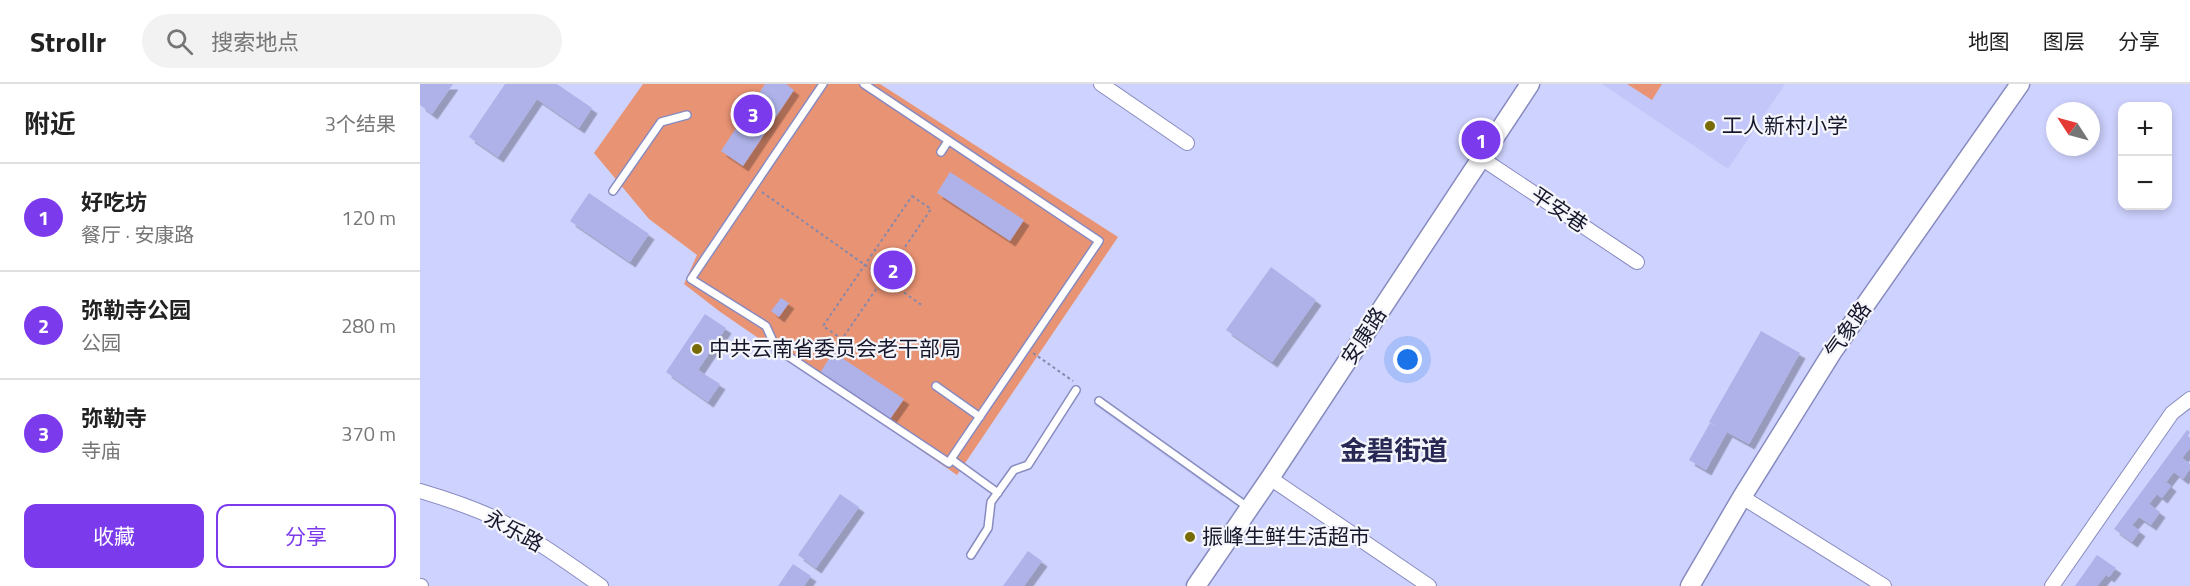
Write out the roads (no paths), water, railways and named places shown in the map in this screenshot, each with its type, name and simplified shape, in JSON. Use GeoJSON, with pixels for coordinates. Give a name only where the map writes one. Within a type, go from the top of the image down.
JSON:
{"type":"FeatureCollection","features":[{"type":"Feature","properties":{"kind":"street"},"geometry":{"type":"LineString","coordinates":[[1101,84],[1188,143]]}},
{"type":"Feature","properties":{"kind":"street","name":"安康路"},"geometry":{"type":"LineString","coordinates":[[1196,586],[1530,84]]}},
{"type":"Feature","properties":{"kind":"street","name":"气象路"},"geometry":{"type":"LineString","coordinates":[[1690,586],[1742,497],[1833,351],[2020,84]]}},
{"type":"Feature","properties":{"kind":"street","name":"平安巷"},"geometry":{"type":"LineString","coordinates":[[1481,158],[1637,262]]}},
{"type":"Feature","properties":{"kind":"street"},"geometry":{"type":"LineString","coordinates":[[2052,586],[2172,413],[2190,399]]}},
{"type":"Feature","properties":{"kind":"street"},"geometry":{"type":"LineString","coordinates":[[1270,478],[1429,586]]}},
{"type":"Feature","properties":{"kind":"street","name":"永乐路"},"geometry":{"type":"LineString","coordinates":[[420,491],[497,519],[540,543],[601,586]]}},
{"type":"Feature","properties":{"kind":"street"},"geometry":{"type":"LineString","coordinates":[[1742,497],[1884,586]]}},
{"type":"Feature","properties":{"kind":"lane"},"geometry":{"type":"LineString","coordinates":[[823,84],[755,187],[690,279],[766,326],[776,348],[949,463],[1099,241],[864,84]]}},
{"type":"Feature","properties":{"kind":"lane"},"geometry":{"type":"LineString","coordinates":[[613,191],[661,122],[687,115]]}},
{"type":"Feature","properties":{"kind":"lane"},"geometry":{"type":"LineString","coordinates":[[941,152],[948,141]]}},
{"type":"Feature","properties":{"kind":"lane"},"geometry":{"type":"LineString","coordinates":[[936,386],[980,417]]}},
{"type":"Feature","properties":{"kind":"lane"},"geometry":{"type":"LineString","coordinates":[[971,555],[988,528],[991,502],[1014,470],[1028,465],[1076,390]]}},
{"type":"Feature","properties":{"kind":"lane"},"geometry":{"type":"LineString","coordinates":[[1099,401],[1249,508]]}},
{"type":"Feature","properties":{"kind":"lane"},"geometry":{"type":"LineString","coordinates":[[951,459],[998,493]]}},
{"type":"Feature","properties":{"kind":"place","name":"弥勒寺"},"geometry":{"type":"Point","coordinates":[753,114]}},
{"type":"Feature","properties":{"kind":"place","name":"工人新村小学"},"geometry":{"type":"Point","coordinates":[1710,126]}},
{"type":"Feature","properties":{"kind":"place","name":"好吃坊"},"geometry":{"type":"Point","coordinates":[1481,140]}},
{"type":"Feature","properties":{"kind":"place","name":"弥勒寺公园"},"geometry":{"type":"Point","coordinates":[893,270]}},
{"type":"Feature","properties":{"kind":"place","name":"中共云南省委员会老干部局"},"geometry":{"type":"Point","coordinates":[697,349]}},
{"type":"Feature","properties":{"kind":"place","name":"振峰生鲜生活超市"},"geometry":{"type":"Point","coordinates":[1190,537]}},
{"type":"Feature","properties":{"kind":"district","name":"金碧街道"},"geometry":{"type":"Point","coordinates":[1394,451]}}]}
